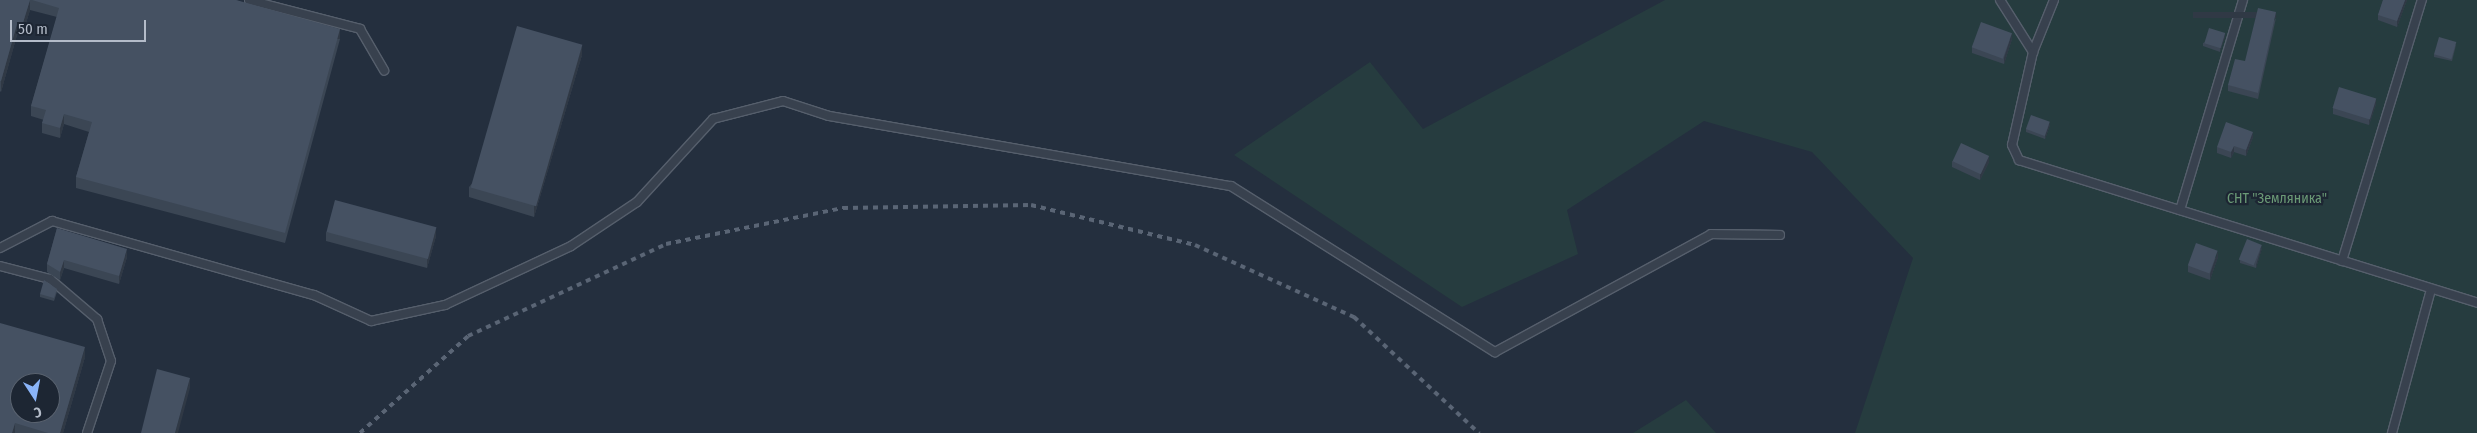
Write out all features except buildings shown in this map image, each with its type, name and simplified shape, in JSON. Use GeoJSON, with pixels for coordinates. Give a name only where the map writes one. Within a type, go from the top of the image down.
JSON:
{"type":"FeatureCollection","features":[{"type":"Feature","properties":{"kind":"lane"},"geometry":{"type":"LineString","coordinates":[[249,0],[360,29],[384,70]]}},
{"type":"Feature","properties":{"kind":"lane"},"geometry":{"type":"LineString","coordinates":[[2000,0],[2033,52]]}},
{"type":"Feature","properties":{"kind":"lane"},"geometry":{"type":"LineString","coordinates":[[2054,0],[2033,52],[2012,145],[2019,160],[2477,303]]}},
{"type":"Feature","properties":{"kind":"lane"},"geometry":{"type":"LineString","coordinates":[[2180,210],[2243,0]]}},
{"type":"Feature","properties":{"kind":"lane"},"geometry":{"type":"LineString","coordinates":[[2342,261],[2422,0]]}},
{"type":"Feature","properties":{"kind":"lane"},"geometry":{"type":"LineString","coordinates":[[0,248],[52,222],[314,295],[371,321],[445,305],[571,246],[637,202],[713,119],[783,101],[829,116],[1231,186],[1496,352],[1711,234],[1780,235]]}},
{"type":"Feature","properties":{"kind":"lane"},"geometry":{"type":"LineString","coordinates":[[0,266],[50,279],[97,319],[111,361],[87,433]]}},
{"type":"Feature","properties":{"kind":"lane"},"geometry":{"type":"LineString","coordinates":[[2392,433],[2431,288]]}},
{"type":"Feature","properties":{"kind":"green space","name":"СНТ \"Земляника\""},"geometry":{"type":"Polygon","coordinates":[[[1665,0],[2477,0],[2477,433],[1855,433],[1913,258],[1812,152],[1704,121],[1567,210],[1578,254],[1462,307],[1234,155],[1370,62],[1423,129],[1665,0]]]}},
{"type":"Feature","properties":{"kind":"green space"},"geometry":{"type":"Polygon","coordinates":[[[1686,400],[1716,433],[1633,433],[1686,400]]]}},
{"type":"Feature","properties":{"kind":"railway"},"geometry":{"type":"LineString","coordinates":[[360,433],[468,336],[666,244],[843,208],[1031,205],[1195,245],[1354,317],[1479,433]]}}]}
